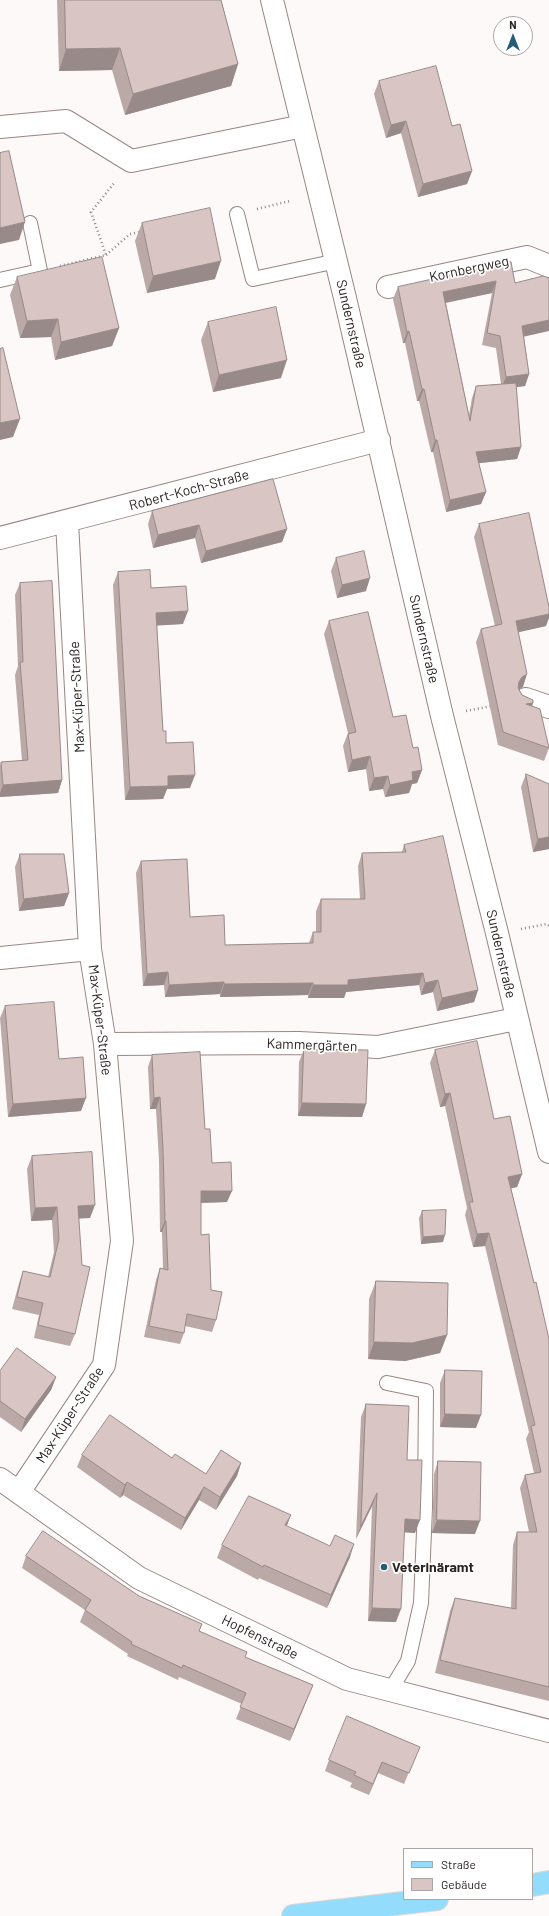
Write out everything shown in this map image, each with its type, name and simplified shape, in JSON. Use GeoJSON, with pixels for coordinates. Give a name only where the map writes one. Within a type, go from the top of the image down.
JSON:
{"type":"FeatureCollection","features":[{"type":"Feature","properties":{"kind":"main road"},"geometry":{"type":"LineString","coordinates":[[533,1885],[549,1882]]}},
{"type":"Feature","properties":{"kind":"main road"},"geometry":{"type":"LineString","coordinates":[[293,1916],[429,1900]]}},
{"type":"Feature","properties":{"kind":"street","name":"Sundernstraße"},"geometry":{"type":"LineString","coordinates":[[272,0],[337,261],[442,716],[497,933],[516,1019],[549,1152]]}},
{"type":"Feature","properties":{"kind":"street"},"geometry":{"type":"LineString","coordinates":[[0,127],[66,121],[131,161],[303,126]]}},
{"type":"Feature","properties":{"kind":"street","name":"Kornbergweg"},"geometry":{"type":"LineString","coordinates":[[388,287],[527,257],[549,266]]}},
{"type":"Feature","properties":{"kind":"street","name":"Robert-Koch-Straße"},"geometry":{"type":"LineString","coordinates":[[0,538],[67,522],[379,440]]}},
{"type":"Feature","properties":{"kind":"street","name":"Max-Küper-Straße"},"geometry":{"type":"LineString","coordinates":[[20,1492],[104,1366],[122,1241],[105,1044],[90,949],[67,522]]}},
{"type":"Feature","properties":{"kind":"street"},"geometry":{"type":"LineString","coordinates":[[526,699],[549,707]]}},
{"type":"Feature","properties":{"kind":"street"},"geometry":{"type":"LineString","coordinates":[[0,958],[90,949]]}},
{"type":"Feature","properties":{"kind":"street","name":"Kammergärten"},"geometry":{"type":"LineString","coordinates":[[105,1044],[299,1043],[378,1047],[516,1019]]}},
{"type":"Feature","properties":{"kind":"street","name":"Hopfenstraße"},"geometry":{"type":"LineString","coordinates":[[0,1479],[139,1578],[347,1679],[549,1731]]}},
{"type":"Feature","properties":{"kind":"lane"},"geometry":{"type":"LineString","coordinates":[[238,214],[253,279],[337,261]]}},
{"type":"Feature","properties":{"kind":"lane"},"geometry":{"type":"LineString","coordinates":[[0,280],[40,271],[30,223]]}},
{"type":"Feature","properties":{"kind":"lane"},"geometry":{"type":"LineString","coordinates":[[386,1383],[426,1391],[425,1508],[421,1603],[408,1661],[390,1691]]}},
{"type":"Feature","properties":{"kind":"path"},"geometry":{"type":"LineString","coordinates":[[106,255],[91,212],[131,161]]}},
{"type":"Feature","properties":{"kind":"path"},"geometry":{"type":"LineString","coordinates":[[238,214],[290,201]]}},
{"type":"Feature","properties":{"kind":"path"},"geometry":{"type":"LineString","coordinates":[[40,271],[106,255],[130,234],[145,231]]}},
{"type":"Feature","properties":{"kind":"path"},"geometry":{"type":"LineString","coordinates":[[442,716],[526,699]]}},
{"type":"Feature","properties":{"kind":"building"},"geometry":{"type":"Polygon","coordinates":[[[65,0],[221,0],[238,64],[133,94],[120,48],[66,49],[65,0]]]}},
{"type":"Feature","properties":{"kind":"building"},"geometry":{"type":"Polygon","coordinates":[[[436,66],[452,126],[460,124],[472,171],[423,184],[406,121],[391,125],[379,81],[436,66]]]}},
{"type":"Feature","properties":{"kind":"building"},"geometry":{"type":"Polygon","coordinates":[[[9,151],[25,222],[0,228],[0,153],[9,151]]]}},
{"type":"Feature","properties":{"kind":"building"},"geometry":{"type":"Polygon","coordinates":[[[210,208],[221,261],[153,276],[142,223],[210,208]]]}},
{"type":"Feature","properties":{"kind":"building"},"geometry":{"type":"Polygon","coordinates":[[[102,257],[119,328],[61,342],[58,319],[27,321],[17,277],[102,257]]]}},
{"type":"Feature","properties":{"kind":"building"},"geometry":{"type":"Polygon","coordinates":[[[511,262],[515,283],[543,276],[549,278],[549,320],[522,326],[529,374],[506,377],[500,336],[487,333],[496,281],[443,292],[470,421],[476,386],[516,383],[521,447],[476,452],[486,492],[450,500],[424,389],[422,389],[409,331],[407,332],[398,287],[511,262]]]}},
{"type":"Feature","properties":{"kind":"building"},"geometry":{"type":"Polygon","coordinates":[[[276,307],[287,360],[219,375],[208,322],[276,307]]]}},
{"type":"Feature","properties":{"kind":"building"},"geometry":{"type":"Polygon","coordinates":[[[3,348],[20,419],[0,423],[0,349],[3,348]]]}},
{"type":"Feature","properties":{"kind":"building"},"geometry":{"type":"Polygon","coordinates":[[[273,479],[287,529],[206,551],[199,525],[158,535],[152,511],[273,479]]]}},
{"type":"Feature","properties":{"kind":"building"},"geometry":{"type":"Polygon","coordinates":[[[529,513],[549,607],[549,614],[516,621],[527,674],[522,677],[518,688],[522,695],[533,700],[533,703],[526,704],[540,709],[549,748],[503,732],[481,629],[502,624],[479,524],[529,513]]]}},
{"type":"Feature","properties":{"kind":"building"},"geometry":{"type":"Polygon","coordinates":[[[364,551],[370,578],[342,585],[336,558],[364,551]]]}},
{"type":"Feature","properties":{"kind":"building"},"geometry":{"type":"Polygon","coordinates":[[[150,570],[151,588],[186,586],[188,611],[156,613],[163,731],[166,731],[166,743],[193,742],[195,775],[168,776],[168,786],[130,787],[118,572],[150,570]]]}},
{"type":"Feature","properties":{"kind":"building"},"geometry":{"type":"Polygon","coordinates":[[[52,581],[62,780],[3,785],[1,762],[28,760],[20,662],[23,662],[20,583],[52,581]]]}},
{"type":"Feature","properties":{"kind":"building"},"geometry":{"type":"Polygon","coordinates":[[[368,612],[393,717],[406,715],[413,748],[418,747],[422,770],[412,772],[413,780],[390,785],[388,776],[374,778],[370,756],[352,760],[348,734],[356,732],[329,621],[368,612]]]}},
{"type":"Feature","properties":{"kind":"building"},"geometry":{"type":"Polygon","coordinates":[[[526,774],[549,784],[549,837],[538,839],[526,774]]]}},
{"type":"Feature","properties":{"kind":"building"},"geometry":{"type":"Polygon","coordinates":[[[443,836],[478,990],[442,998],[438,980],[425,983],[423,973],[348,980],[348,985],[313,985],[313,983],[224,984],[224,982],[169,985],[168,972],[147,974],[141,861],[187,859],[190,917],[224,915],[225,945],[313,943],[313,932],[321,932],[321,899],[365,899],[362,853],[406,852],[404,845],[443,836]]]}},
{"type":"Feature","properties":{"kind":"building"},"geometry":{"type":"Polygon","coordinates":[[[20,854],[64,854],[69,893],[24,899],[20,854]]]}},
{"type":"Feature","properties":{"kind":"building"},"geometry":{"type":"Polygon","coordinates":[[[54,1002],[59,1059],[83,1057],[86,1098],[13,1104],[5,1006],[54,1002]]]}},
{"type":"Feature","properties":{"kind":"building"},"geometry":{"type":"Polygon","coordinates":[[[477,1041],[494,1119],[510,1116],[522,1174],[508,1177],[534,1283],[536,1282],[549,1339],[549,1687],[440,1660],[455,1598],[516,1609],[517,1532],[537,1532],[525,1475],[541,1472],[531,1426],[535,1425],[489,1233],[477,1234],[469,1202],[473,1202],[450,1093],[445,1094],[435,1050],[477,1041]]]}},
{"type":"Feature","properties":{"kind":"building"},"geometry":{"type":"Polygon","coordinates":[[[304,1049],[368,1050],[366,1104],[302,1103],[304,1049]]]}},
{"type":"Feature","properties":{"kind":"building"},"geometry":{"type":"Polygon","coordinates":[[[200,1052],[205,1129],[210,1129],[212,1163],[231,1162],[232,1191],[201,1191],[201,1235],[209,1234],[211,1290],[222,1292],[216,1320],[187,1314],[184,1333],[149,1326],[160,1268],[168,1270],[160,1097],[154,1098],[152,1055],[200,1052]]]}},
{"type":"Feature","properties":{"kind":"building"},"geometry":{"type":"Polygon","coordinates":[[[92,1152],[95,1205],[78,1206],[82,1265],[90,1267],[75,1334],[38,1325],[43,1303],[17,1297],[23,1271],[50,1277],[59,1239],[57,1207],[35,1208],[32,1156],[92,1152]]]}},
{"type":"Feature","properties":{"kind":"building"},"geometry":{"type":"Polygon","coordinates":[[[446,1210],[445,1235],[423,1237],[422,1211],[446,1210]]]}},
{"type":"Feature","properties":{"kind":"building"},"geometry":{"type":"Polygon","coordinates":[[[376,1281],[448,1283],[447,1335],[412,1343],[374,1342],[376,1281]]]}},
{"type":"Feature","properties":{"kind":"building"},"geometry":{"type":"Polygon","coordinates":[[[17,1348],[56,1377],[25,1419],[0,1401],[0,1371],[17,1348]]]}},
{"type":"Feature","properties":{"kind":"building"},"geometry":{"type":"Polygon","coordinates":[[[445,1370],[482,1371],[481,1415],[445,1414],[445,1370]]]}},
{"type":"Feature","properties":{"kind":"building","name":"Veterinäramt"},"geometry":{"type":"Polygon","coordinates":[[[366,1404],[409,1406],[407,1460],[422,1460],[420,1520],[405,1519],[401,1609],[372,1608],[377,1493],[361,1526],[366,1404]]]}},
{"type":"Feature","properties":{"kind":"building"},"geometry":{"type":"Polygon","coordinates":[[[110,1415],[172,1458],[175,1454],[206,1474],[221,1450],[241,1463],[220,1497],[204,1487],[185,1518],[127,1482],[125,1485],[82,1455],[110,1415]]]}},
{"type":"Feature","properties":{"kind":"building"},"geometry":{"type":"Polygon","coordinates":[[[438,1461],[481,1462],[480,1521],[437,1520],[438,1461]]]}},
{"type":"Feature","properties":{"kind":"building"},"geometry":{"type":"Polygon","coordinates":[[[249,1496],[291,1515],[285,1525],[330,1546],[335,1535],[354,1544],[331,1595],[264,1565],[263,1567],[222,1545],[249,1496]]]}},
{"type":"Feature","properties":{"kind":"building"},"geometry":{"type":"Polygon","coordinates":[[[43,1531],[139,1596],[202,1624],[199,1631],[247,1652],[245,1657],[313,1685],[294,1729],[240,1707],[246,1693],[183,1665],[182,1668],[131,1644],[132,1642],[85,1610],[91,1600],[26,1556],[43,1531]]]}},
{"type":"Feature","properties":{"kind":"building"},"geometry":{"type":"Polygon","coordinates":[[[347,1716],[420,1747],[409,1773],[382,1762],[373,1784],[354,1775],[356,1772],[329,1760],[347,1716]]]}},
{"type":"Feature","properties":{"kind":"place","name":"Veterinäramt"},"geometry":{"type":"Point","coordinates":[384,1567]}}]}
